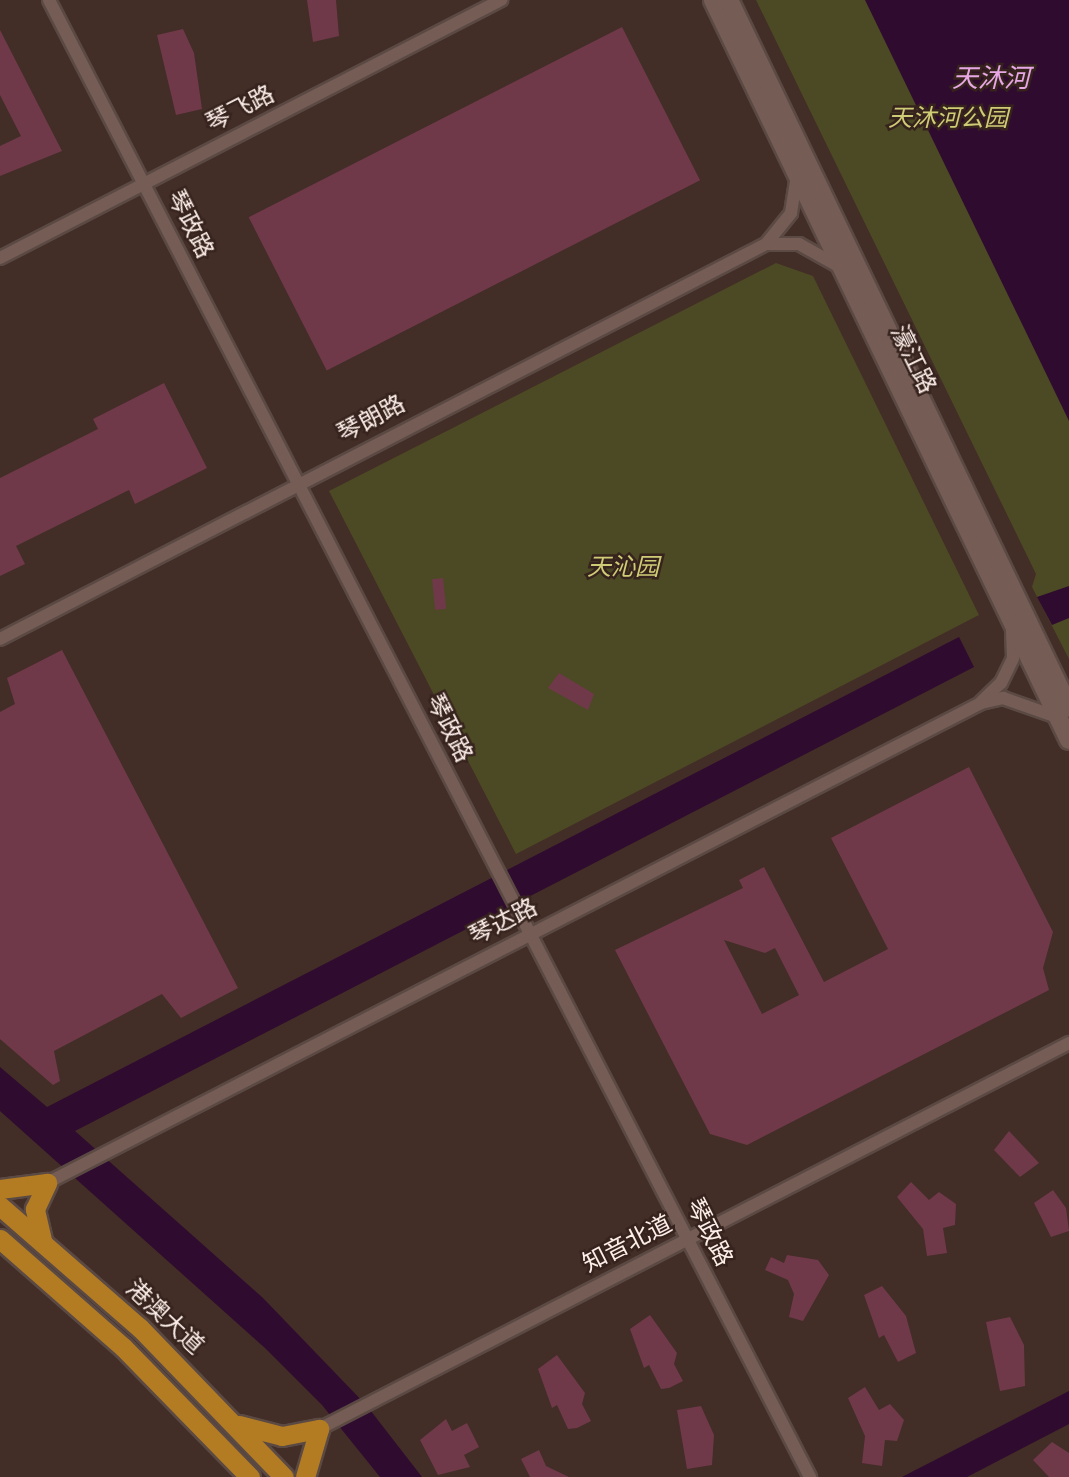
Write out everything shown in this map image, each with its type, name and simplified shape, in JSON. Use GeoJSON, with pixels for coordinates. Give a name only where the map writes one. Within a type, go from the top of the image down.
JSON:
{"type":"FeatureCollection","features":[{"type":"Feature","properties":{"kind":"main road","name":"濠江路"},"geometry":{"type":"LineString","coordinates":[[713,0],[1012,625],[1063,712]]}},
{"type":"Feature","properties":{"kind":"main road","name":"濠江路"},"geometry":{"type":"LineString","coordinates":[[729,0],[1063,712],[1069,740]]}},
{"type":"Feature","properties":{"kind":"main road"},"geometry":{"type":"LineString","coordinates":[[0,1189],[47,1183]]}},
{"type":"Feature","properties":{"kind":"main road"},"geometry":{"type":"LineString","coordinates":[[44,1243],[35,1209],[47,1183]]}},
{"type":"Feature","properties":{"kind":"main road","name":"港澳大道"},"geometry":{"type":"LineString","coordinates":[[0,1206],[44,1243],[235,1423],[284,1477]]}},
{"type":"Feature","properties":{"kind":"main road","name":"港澳大道"},"geometry":{"type":"LineString","coordinates":[[0,1239],[123,1347],[250,1477]]}},
{"type":"Feature","properties":{"kind":"main road"},"geometry":{"type":"LineString","coordinates":[[235,1423],[282,1436],[319,1429],[305,1477]]}},
{"type":"Feature","properties":{"kind":"street","name":"琴政路"},"geometry":{"type":"LineString","coordinates":[[49,0],[810,1477]]}},
{"type":"Feature","properties":{"kind":"street","name":"琴飞路"},"geometry":{"type":"LineString","coordinates":[[0,258],[501,0]]}},
{"type":"Feature","properties":{"kind":"street"},"geometry":{"type":"LineString","coordinates":[[766,244],[791,212],[797,176]]}},
{"type":"Feature","properties":{"kind":"street"},"geometry":{"type":"LineString","coordinates":[[766,244],[809,247],[841,268]]}},
{"type":"Feature","properties":{"kind":"street","name":"琴朗路"},"geometry":{"type":"LineString","coordinates":[[0,639],[298,482],[766,244]]}},
{"type":"Feature","properties":{"kind":"street"},"geometry":{"type":"LineString","coordinates":[[981,703],[1001,683],[1013,658],[1012,625]]}},
{"type":"Feature","properties":{"kind":"street"},"geometry":{"type":"LineString","coordinates":[[981,703],[1003,698],[1063,712]]}},
{"type":"Feature","properties":{"kind":"street","name":"琴达路"},"geometry":{"type":"LineString","coordinates":[[47,1183],[981,703]]}},
{"type":"Feature","properties":{"kind":"street","name":"知音北道"},"geometry":{"type":"LineString","coordinates":[[319,1429],[1069,1043]]}},
{"type":"Feature","properties":{"kind":"green space","name":"天沐河公园"},"geometry":{"type":"Polygon","coordinates":[[[756,0],[1069,0],[1069,659],[1032,587],[1036,574],[756,0]]]}},
{"type":"Feature","properties":{"kind":"green space","name":"天沁园"},"geometry":{"type":"Polygon","coordinates":[[[776,263],[813,276],[979,615],[516,854],[329,491],[776,263]]]}},
{"type":"Feature","properties":{"kind":"water","name":"天沐河"},"geometry":{"type":"Polygon","coordinates":[[[865,0],[1069,0],[1069,421],[865,0]]]}},
{"type":"Feature","properties":{"kind":"water"},"geometry":{"type":"Polygon","coordinates":[[[1069,586],[1069,618],[1052,625],[1037,597],[1069,586]]]}},
{"type":"Feature","properties":{"kind":"water"},"geometry":{"type":"Polygon","coordinates":[[[959,637],[974,667],[75,1131],[263,1298],[367,1406],[422,1477],[380,1477],[322,1405],[265,1348],[0,1111],[0,1067],[47,1107],[959,637]]]}},
{"type":"Feature","properties":{"kind":"water"},"geometry":{"type":"Polygon","coordinates":[[[1069,1391],[1069,1424],[967,1477],[902,1477],[1069,1391]]]}},
{"type":"Feature","properties":{"kind":"building"},"geometry":{"type":"Polygon","coordinates":[[[307,0],[336,0],[339,36],[313,42],[307,0]]]}},
{"type":"Feature","properties":{"kind":"building"},"geometry":{"type":"Polygon","coordinates":[[[622,27],[700,180],[327,370],[249,217],[622,27]]]}},
{"type":"Feature","properties":{"kind":"building"},"geometry":{"type":"Polygon","coordinates":[[[183,29],[194,53],[202,109],[176,115],[157,35],[183,29]]]}},
{"type":"Feature","properties":{"kind":"building"},"geometry":{"type":"Polygon","coordinates":[[[0,30],[62,151],[0,176],[0,146],[21,136],[0,95],[0,30]]]}},
{"type":"Feature","properties":{"kind":"building"},"geometry":{"type":"Polygon","coordinates":[[[164,383],[207,468],[135,504],[129,490],[16,546],[25,564],[0,576],[0,478],[98,429],[93,419],[164,383]]]}},
{"type":"Feature","properties":{"kind":"building"},"geometry":{"type":"Polygon","coordinates":[[[443,578],[446,609],[435,610],[432,579],[443,578]]]}},
{"type":"Feature","properties":{"kind":"building"},"geometry":{"type":"Polygon","coordinates":[[[62,650],[238,988],[181,1018],[162,994],[54,1051],[60,1081],[53,1085],[0,1039],[0,712],[15,704],[7,678],[62,650]]]}},
{"type":"Feature","properties":{"kind":"building"},"geometry":{"type":"Polygon","coordinates":[[[559,673],[594,694],[588,710],[548,688],[559,673]]]}},
{"type":"Feature","properties":{"kind":"building"},"geometry":{"type":"Polygon","coordinates":[[[969,767],[1053,932],[1043,968],[1049,990],[747,1145],[710,1134],[615,950],[743,888],[739,880],[764,867],[824,982],[888,949],[831,838],[969,767]],[[724,940],[762,1014],[799,995],[775,948],[765,953],[724,940]]]}},
{"type":"Feature","properties":{"kind":"building"},"geometry":{"type":"Polygon","coordinates":[[[1009,1131],[1039,1163],[1020,1177],[994,1150],[1009,1131]]]}},
{"type":"Feature","properties":{"kind":"building"},"geometry":{"type":"Polygon","coordinates":[[[911,1182],[929,1200],[939,1192],[956,1204],[955,1225],[943,1228],[947,1253],[927,1256],[923,1229],[897,1197],[911,1182]]]}},
{"type":"Feature","properties":{"kind":"building"},"geometry":{"type":"Polygon","coordinates":[[[1053,1190],[1066,1208],[1069,1231],[1051,1237],[1034,1203],[1053,1190]]]}},
{"type":"Feature","properties":{"kind":"building"},"geometry":{"type":"Polygon","coordinates":[[[787,1255],[818,1260],[829,1275],[803,1321],[789,1317],[794,1294],[788,1280],[765,1270],[771,1257],[784,1263],[787,1255]]]}},
{"type":"Feature","properties":{"kind":"building"},"geometry":{"type":"Polygon","coordinates":[[[882,1286],[906,1316],[916,1353],[898,1362],[884,1335],[879,1338],[864,1295],[882,1286]]]}},
{"type":"Feature","properties":{"kind":"building"},"geometry":{"type":"Polygon","coordinates":[[[650,1315],[677,1353],[674,1364],[683,1381],[669,1388],[661,1389],[649,1365],[644,1368],[630,1329],[650,1315]]]}},
{"type":"Feature","properties":{"kind":"building"},"geometry":{"type":"Polygon","coordinates":[[[1010,1317],[1024,1345],[1025,1386],[1000,1391],[986,1322],[1010,1317]]]}},
{"type":"Feature","properties":{"kind":"building"},"geometry":{"type":"Polygon","coordinates":[[[557,1355],[585,1393],[582,1404],[591,1421],[577,1428],[568,1429],[557,1405],[552,1408],[538,1369],[557,1355]]]}},
{"type":"Feature","properties":{"kind":"building"},"geometry":{"type":"Polygon","coordinates":[[[865,1387],[879,1410],[890,1404],[904,1420],[897,1441],[885,1440],[882,1466],[862,1463],[865,1436],[848,1398],[865,1387]]]}},
{"type":"Feature","properties":{"kind":"building"},"geometry":{"type":"Polygon","coordinates":[[[701,1406],[714,1435],[712,1465],[687,1469],[677,1410],[701,1406]]]}},
{"type":"Feature","properties":{"kind":"building"},"geometry":{"type":"Polygon","coordinates":[[[446,1419],[452,1431],[467,1423],[479,1447],[464,1455],[470,1467],[438,1475],[420,1440],[446,1419]]]}},
{"type":"Feature","properties":{"kind":"building"},"geometry":{"type":"Polygon","coordinates":[[[1052,1442],[1069,1453],[1069,1477],[1049,1477],[1033,1460],[1052,1442]]]}},
{"type":"Feature","properties":{"kind":"building"},"geometry":{"type":"Polygon","coordinates":[[[539,1450],[546,1466],[569,1477],[530,1477],[521,1459],[539,1450]]]}}]}
